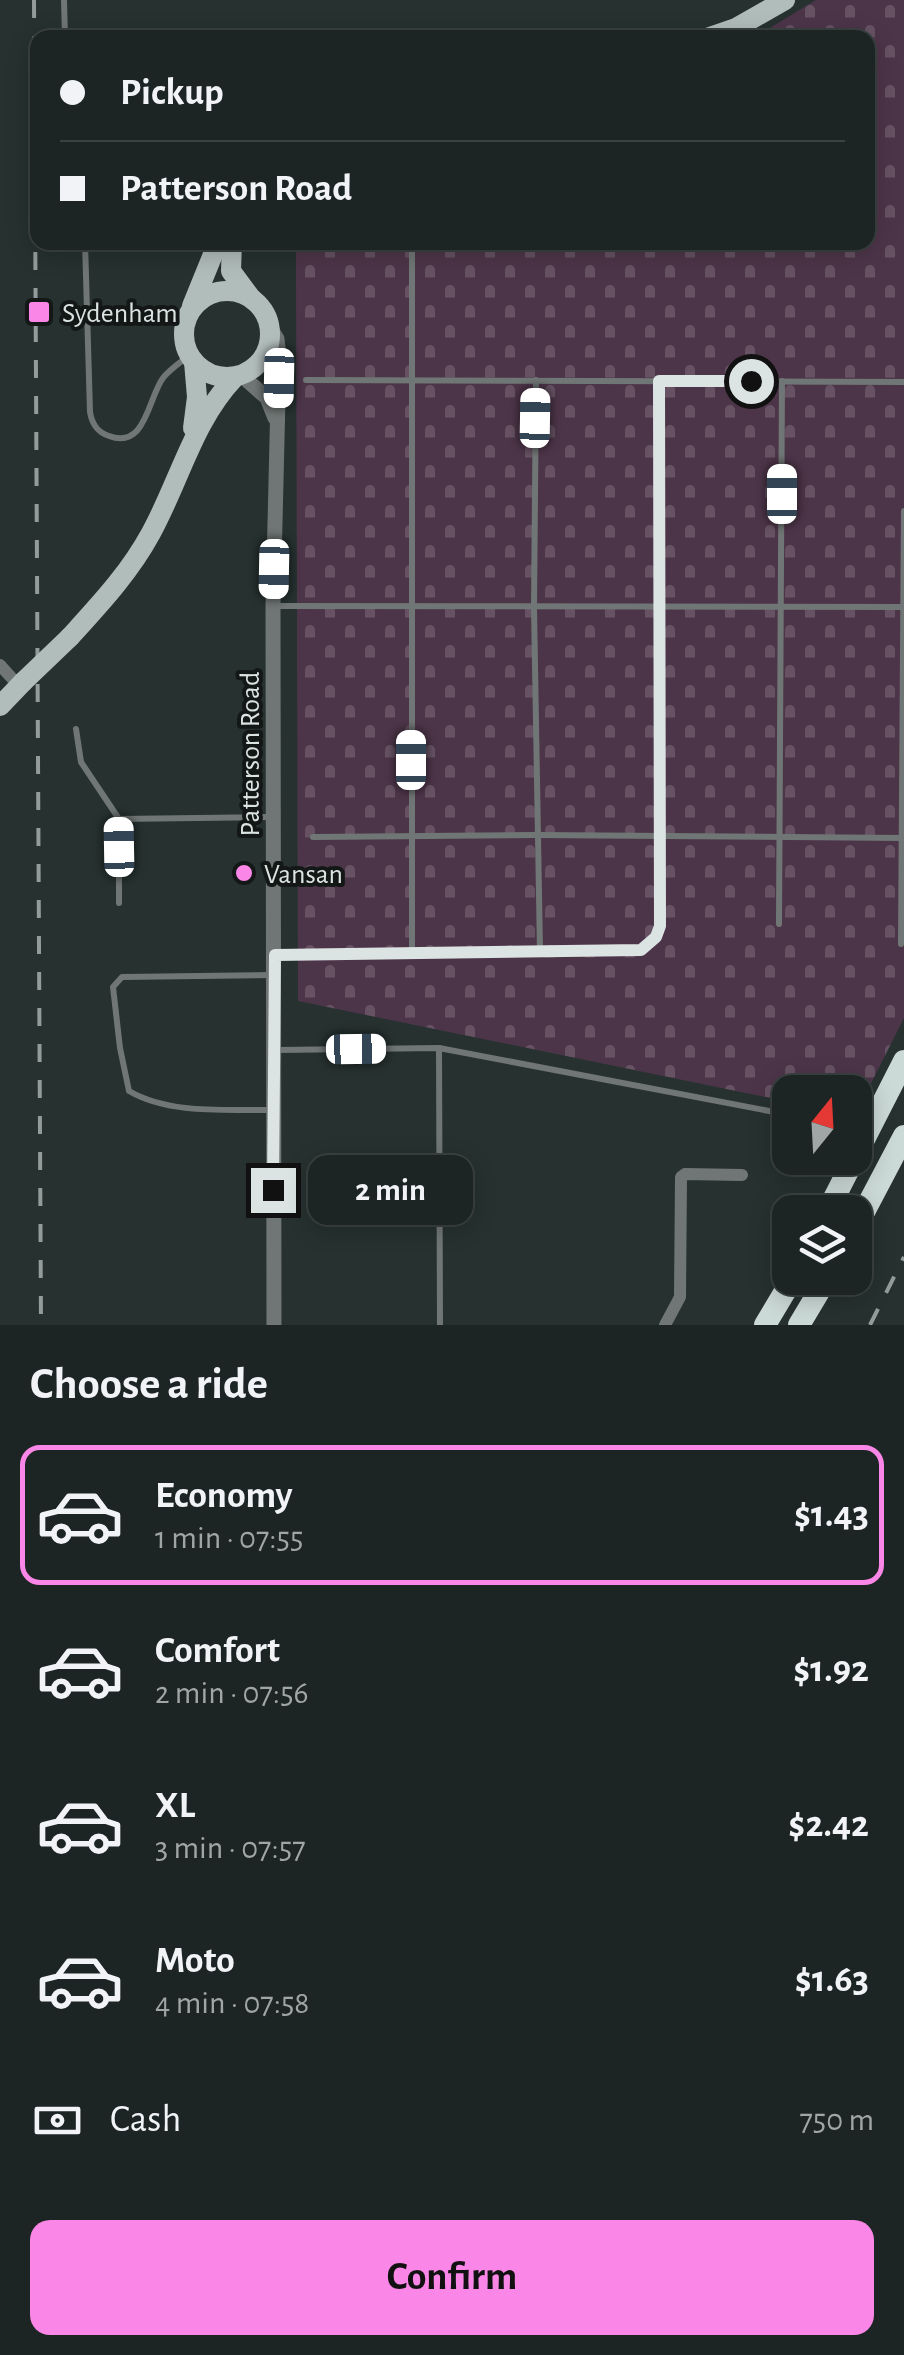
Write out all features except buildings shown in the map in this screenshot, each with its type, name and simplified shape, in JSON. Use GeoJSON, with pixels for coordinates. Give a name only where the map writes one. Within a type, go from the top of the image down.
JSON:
{"type":"FeatureCollection","features":[{"type":"Feature","properties":{"kind":"highway"},"geometry":{"type":"LineString","coordinates":[[836,1195],[904,1062]]}},
{"type":"Feature","properties":{"kind":"highway"},"geometry":{"type":"LineString","coordinates":[[872,1197],[901,1143]]}},
{"type":"Feature","properties":{"kind":"highway"},"geometry":{"type":"LineString","coordinates":[[872,1205],[901,1143]]}},
{"type":"Feature","properties":{"kind":"highway"},"geometry":{"type":"LineString","coordinates":[[764,1325],[783,1295]]}},
{"type":"Feature","properties":{"kind":"highway"},"geometry":{"type":"LineString","coordinates":[[799,1325],[817,1295]]}},
{"type":"Feature","properties":{"kind":"highway"},"geometry":{"type":"LineString","coordinates":[[816,1325],[830,1295]]}},
{"type":"Feature","properties":{"kind":"main road"},"geometry":{"type":"LineString","coordinates":[[730,30],[785,0]]}},
{"type":"Feature","properties":{"kind":"main road"},"geometry":{"type":"LineString","coordinates":[[191,445],[197,397],[184,326],[215,250]]}},
{"type":"Feature","properties":{"kind":"main road"},"geometry":{"type":"LineString","coordinates":[[0,706],[70,636],[132,565],[216,399],[238,376],[261,361],[270,338],[269,326],[263,311],[231,271],[232,250]]}},
{"type":"Feature","properties":{"kind":"main road"},"geometry":{"type":"LineString","coordinates":[[190,312],[199,301],[216,292],[235,292],[252,299]]}},
{"type":"Feature","properties":{"kind":"main road"},"geometry":{"type":"LineString","coordinates":[[191,358],[206,372],[220,377],[238,376]]}},
{"type":"Feature","properties":{"kind":"street","name":"Patterson Road"},"geometry":{"type":"LineString","coordinates":[[269,326],[279,344],[273,606],[274,1325]]}},
{"type":"Feature","properties":{"kind":"street"},"geometry":{"type":"LineString","coordinates":[[238,376],[267,398],[276,422]]}},
{"type":"Feature","properties":{"kind":"street"},"geometry":{"type":"LineString","coordinates":[[0,665],[21,684]]}},
{"type":"Feature","properties":{"kind":"street"},"geometry":{"type":"LineString","coordinates":[[664,1325],[680,1297],[681,1178],[685,1174],[742,1176]]}},
{"type":"Feature","properties":{"kind":"lane"},"geometry":{"type":"LineString","coordinates":[[64,0],[65,30]]}},
{"type":"Feature","properties":{"kind":"lane"},"geometry":{"type":"LineString","coordinates":[[85,250],[90,412],[98,431],[120,439],[135,434],[162,379],[191,358]]}},
{"type":"Feature","properties":{"kind":"lane"},"geometry":{"type":"LineString","coordinates":[[412,250],[412,952]]}},
{"type":"Feature","properties":{"kind":"lane"},"geometry":{"type":"LineString","coordinates":[[306,380],[904,382]]}},
{"type":"Feature","properties":{"kind":"lane"},"geometry":{"type":"LineString","coordinates":[[536,380],[534,608],[540,951]]}},
{"type":"Feature","properties":{"kind":"lane"},"geometry":{"type":"LineString","coordinates":[[275,955],[641,950],[652,942],[660,926],[659,381]]}},
{"type":"Feature","properties":{"kind":"lane"},"geometry":{"type":"LineString","coordinates":[[779,924],[782,381]]}},
{"type":"Feature","properties":{"kind":"lane"},"geometry":{"type":"LineString","coordinates":[[901,944],[904,511]]}},
{"type":"Feature","properties":{"kind":"lane"},"geometry":{"type":"LineString","coordinates":[[273,606],[904,607]]}},
{"type":"Feature","properties":{"kind":"lane"},"geometry":{"type":"LineString","coordinates":[[76,729],[81,762],[118,818],[119,903]]}},
{"type":"Feature","properties":{"kind":"lane"},"geometry":{"type":"LineString","coordinates":[[118,818],[274,816]]}},
{"type":"Feature","properties":{"kind":"lane"},"geometry":{"type":"LineString","coordinates":[[313,837],[902,838]]}},
{"type":"Feature","properties":{"kind":"lane"},"geometry":{"type":"LineString","coordinates":[[274,1110],[203,1112],[129,1091],[113,986],[122,977],[275,975]]}},
{"type":"Feature","properties":{"kind":"lane"},"geometry":{"type":"LineString","coordinates":[[276,1050],[439,1048],[772,1112]]}},
{"type":"Feature","properties":{"kind":"lane"},"geometry":{"type":"LineString","coordinates":[[439,1048],[440,1325]]}},
{"type":"Feature","properties":{"kind":"green space"},"geometry":{"type":"Polygon","coordinates":[[[816,0],[904,0],[904,1018],[872,1081],[872,1075],[772,1075],[772,1098],[298,1001],[296,250],[875,250],[875,30],[767,30],[816,0]]]}},
{"type":"Feature","properties":{"kind":"railway"},"geometry":{"type":"LineString","coordinates":[[34,0],[34,30]]}},
{"type":"Feature","properties":{"kind":"railway"},"geometry":{"type":"LineString","coordinates":[[35,250],[41,1325]]}},
{"type":"Feature","properties":{"kind":"railway"},"geometry":{"type":"LineString","coordinates":[[870,1325],[904,1257]]}},
{"type":"Feature","properties":{"kind":"place","name":"Sydenham"},"geometry":{"type":"Point","coordinates":[39,312]}},
{"type":"Feature","properties":{"kind":"place","name":"Vansan"},"geometry":{"type":"Point","coordinates":[244,873]}},
{"type":"Feature","properties":{"kind":"route"},"geometry":{"type":"LineString","coordinates":[[273,1190],[275,955],[641,950],[656,937],[660,926],[659,381],[751,381]]}}]}
